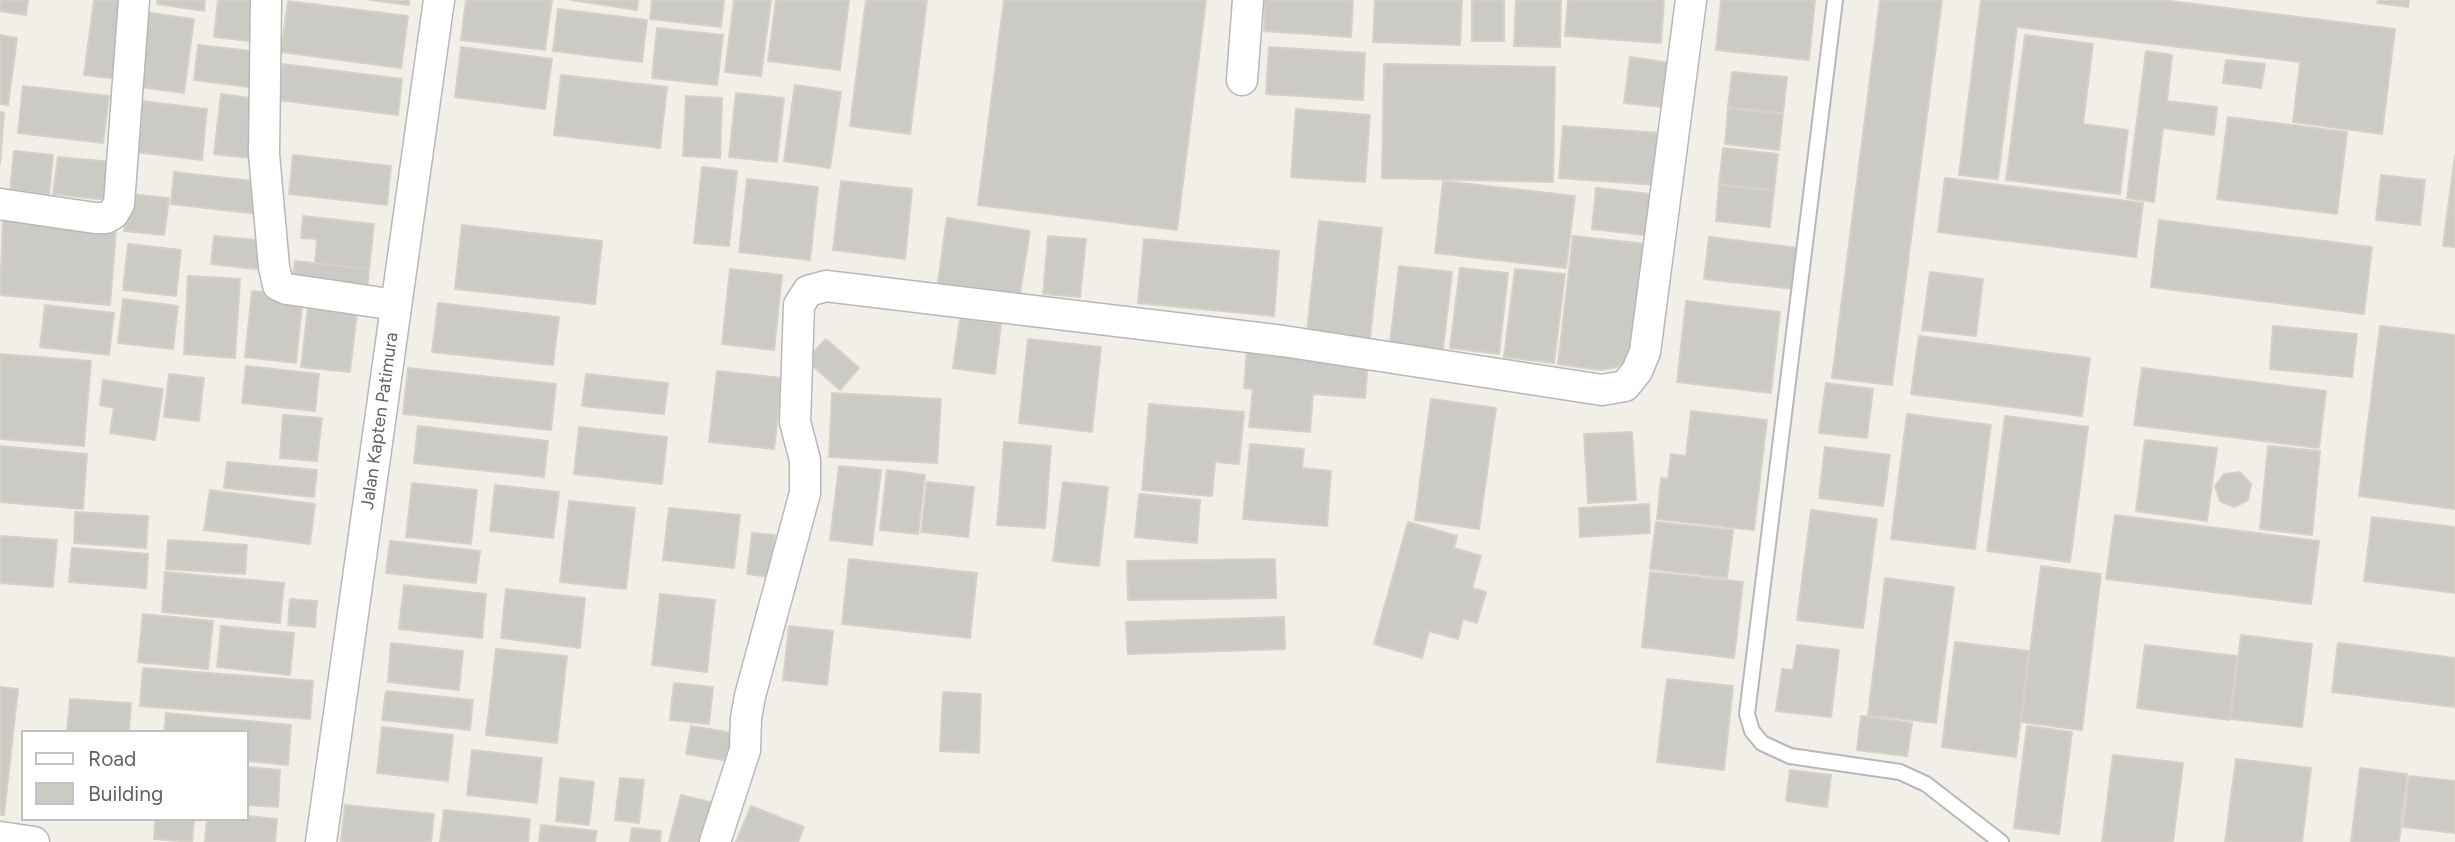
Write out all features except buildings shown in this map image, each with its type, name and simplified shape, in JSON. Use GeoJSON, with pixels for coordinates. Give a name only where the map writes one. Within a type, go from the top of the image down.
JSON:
{"type":"FeatureCollection","features":[{"type":"Feature","properties":{"kind":"street"},"geometry":{"type":"LineString","coordinates":[[0,204],[94,218],[106,218],[113,214],[119,204],[134,0]]}},
{"type":"Feature","properties":{"kind":"street"},"geometry":{"type":"LineString","coordinates":[[266,0],[264,154],[278,285],[287,289],[396,305]]}},
{"type":"Feature","properties":{"kind":"street","name":"Jalan Kapten Patimura"},"geometry":{"type":"LineString","coordinates":[[321,842],[439,0]]}},
{"type":"Feature","properties":{"kind":"street"},"geometry":{"type":"LineString","coordinates":[[1242,80],[1248,0]]}},
{"type":"Feature","properties":{"kind":"street"},"geometry":{"type":"LineString","coordinates":[[715,842],[745,750],[750,696],[805,493],[806,460],[795,422],[799,305],[808,291],[826,286],[1283,341],[1602,390],[1625,386],[1637,371],[1645,352],[1691,0]]}},
{"type":"Feature","properties":{"kind":"street"},"geometry":{"type":"LineString","coordinates":[[0,837],[34,842]]}},
{"type":"Feature","properties":{"kind":"lane"},"geometry":{"type":"LineString","coordinates":[[1835,0],[1747,714],[1752,731],[1762,743],[1790,756],[1900,772],[1926,784],[2001,842]]}}]}
